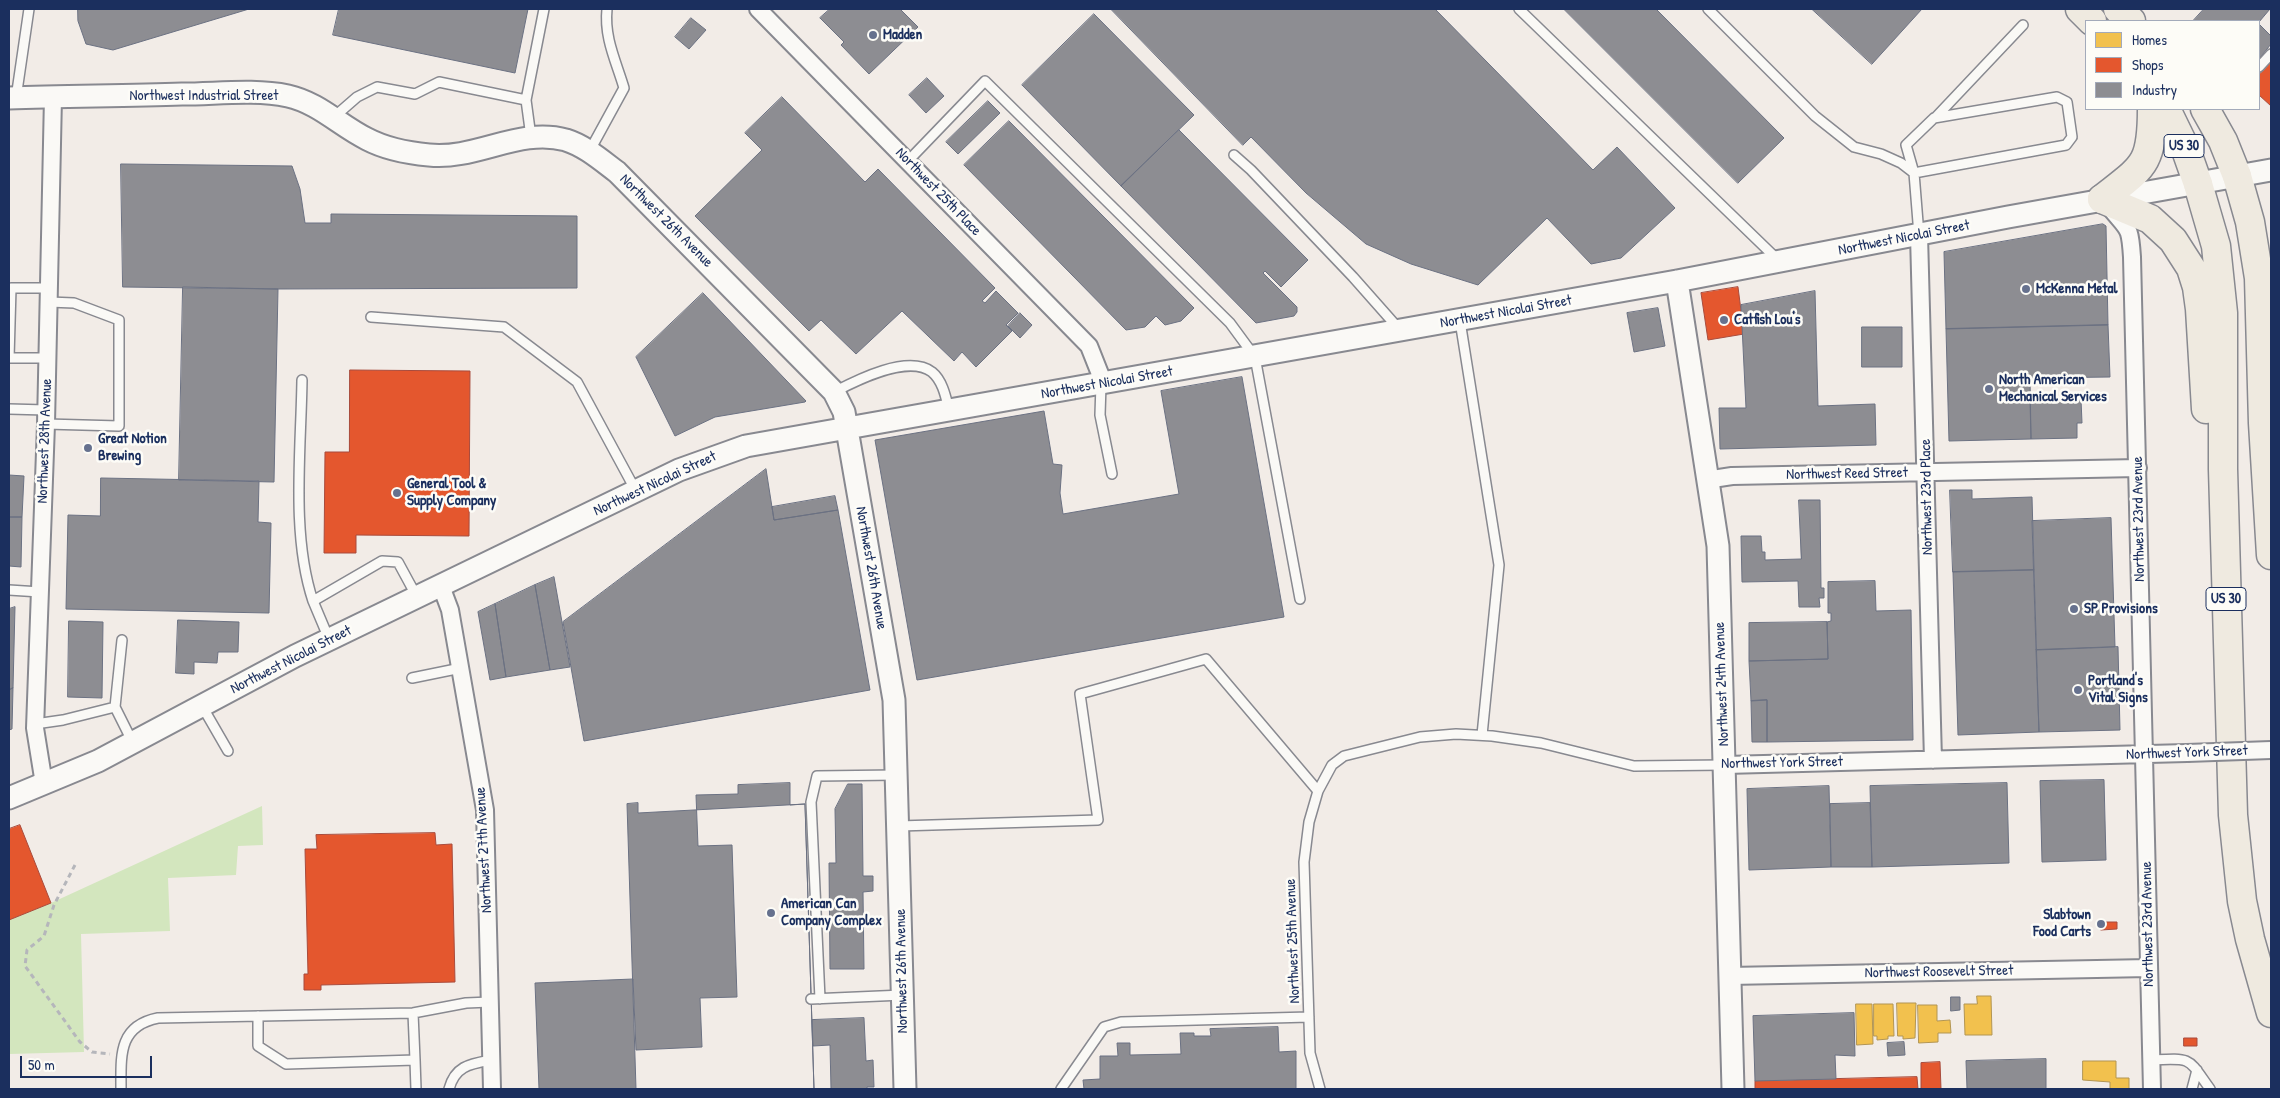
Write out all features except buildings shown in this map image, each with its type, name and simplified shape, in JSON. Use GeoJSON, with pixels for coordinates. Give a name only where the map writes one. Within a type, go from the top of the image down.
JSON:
{"type":"FeatureCollection","features":[{"type":"Feature","properties":{"kind":"highway"},"geometry":{"type":"LineString","coordinates":[[2080,9],[2091,20]]}},
{"type":"Feature","properties":{"kind":"highway"},"geometry":{"type":"LineString","coordinates":[[2118,9],[2130,20]]}},
{"type":"Feature","properties":{"kind":"highway"},"geometry":{"type":"LineString","coordinates":[[2152,110],[2151,146],[2144,161],[2137,171],[2102,199],[2150,219],[2173,240],[2191,268],[2197,287],[2200,309],[2206,430],[2223,469]]}},
{"type":"Feature","properties":{"kind":"highway","name":"US 30"},"geometry":{"type":"LineString","coordinates":[[2166,110],[2186,150],[2198,184],[2214,237],[2221,278],[2223,313],[2223,469],[2233,815],[2242,901],[2250,939],[2271,1013]]}},
{"type":"Feature","properties":{"kind":"highway","name":"US 30"},"geometry":{"type":"LineString","coordinates":[[2207,110],[2223,140],[2237,176],[2250,222],[2259,278],[2263,423],[2271,555]]}},
{"type":"Feature","properties":{"kind":"street","name":"Northwest 25th Place"},"geometry":{"type":"LineString","coordinates":[[758,9],[1089,346],[1098,365],[1102,384]]}},
{"type":"Feature","properties":{"kind":"street","name":"Northwest Industrial Street"},"geometry":{"type":"LineString","coordinates":[[12,98],[268,94],[307,102],[366,139],[385,147],[431,156],[482,151],[531,137],[567,141],[589,152]]}},
{"type":"Feature","properties":{"kind":"street","name":"Northwest 28th Avenue"},"geometry":{"type":"LineString","coordinates":[[44,784],[35,724],[46,417],[53,97]]}},
{"type":"Feature","properties":{"kind":"street","name":"Northwest 26th Avenue"},"geometry":{"type":"LineString","coordinates":[[589,152],[617,172],[834,392],[844,412],[890,676],[899,826],[905,1089]]}},
{"type":"Feature","properties":{"kind":"street","name":"Northwest Nicolai Street"},"geometry":{"type":"LineString","coordinates":[[9,798],[133,743],[330,640],[417,597],[696,462],[728,451],[846,428],[1677,282],[2102,199],[2271,170]]}},
{"type":"Feature","properties":{"kind":"street","name":"Northwest 23rd Avenue"},"geometry":{"type":"LineString","coordinates":[[2102,199],[2125,222],[2131,241],[2152,1089]]}},
{"type":"Feature","properties":{"kind":"street","name":"Northwest 23rd Place"},"geometry":{"type":"LineString","coordinates":[[1919,235],[1933,760]]}},
{"type":"Feature","properties":{"kind":"street","name":"Northwest 24th Avenue"},"geometry":{"type":"LineString","coordinates":[[1677,282],[1719,561],[1733,1089]]}},
{"type":"Feature","properties":{"kind":"street","name":"Northwest Reed Street"},"geometry":{"type":"LineString","coordinates":[[1706,480],[1732,476],[2138,468]]}},
{"type":"Feature","properties":{"kind":"street","name":"Northwest 27th Avenue"},"geometry":{"type":"LineString","coordinates":[[441,586],[450,610],[485,810],[492,1089]]}},
{"type":"Feature","properties":{"kind":"street","name":"Northwest York Street"},"geometry":{"type":"LineString","coordinates":[[1724,765],[2144,755],[2271,750]]}},
{"type":"Feature","properties":{"kind":"street","name":"Northwest Roosevelt Street"},"geometry":{"type":"LineString","coordinates":[[1729,976],[2149,968]]}},
{"type":"Feature","properties":{"kind":"lane"},"geometry":{"type":"LineString","coordinates":[[12,98],[29,9]]}},
{"type":"Feature","properties":{"kind":"lane"},"geometry":{"type":"LineString","coordinates":[[531,137],[526,100],[544,9]]}},
{"type":"Feature","properties":{"kind":"lane"},"geometry":{"type":"LineString","coordinates":[[589,152],[624,88],[609,48],[605,24],[607,9]]}},
{"type":"Feature","properties":{"kind":"lane"},"geometry":{"type":"LineString","coordinates":[[1519,9],[1780,262]]}},
{"type":"Feature","properties":{"kind":"lane"},"geometry":{"type":"LineString","coordinates":[[1708,9],[1815,116],[1854,147],[1894,160],[1914,173],[2066,145],[2072,137],[2067,102],[2057,97],[1934,118]]}},
{"type":"Feature","properties":{"kind":"lane"},"geometry":{"type":"LineString","coordinates":[[1919,235],[1914,173],[1906,145],[2023,25]]}},
{"type":"Feature","properties":{"kind":"lane"},"geometry":{"type":"LineString","coordinates":[[2260,66],[2271,54]]}},
{"type":"Feature","properties":{"kind":"lane"},"geometry":{"type":"LineString","coordinates":[[908,161],[985,81],[1230,323],[1255,356],[1300,599]]}},
{"type":"Feature","properties":{"kind":"lane"},"geometry":{"type":"LineString","coordinates":[[334,118],[356,97],[377,87],[415,94],[439,82],[526,100]]}},
{"type":"Feature","properties":{"kind":"lane"},"geometry":{"type":"LineString","coordinates":[[1234,155],[1252,170],[1353,277],[1400,331]]}},
{"type":"Feature","properties":{"kind":"lane"},"geometry":{"type":"LineString","coordinates":[[9,409],[46,417],[118,426],[119,320],[49,295],[11,288],[9,358],[47,358]]}},
{"type":"Feature","properties":{"kind":"lane"},"geometry":{"type":"LineString","coordinates":[[371,317],[504,327],[577,382],[636,491]]}},
{"type":"Feature","properties":{"kind":"lane"},"geometry":{"type":"LineString","coordinates":[[1460,321],[1499,565],[1482,735]]}},
{"type":"Feature","properties":{"kind":"lane"},"geometry":{"type":"LineString","coordinates":[[834,392],[869,374],[916,365],[932,373],[944,389],[949,410]]}},
{"type":"Feature","properties":{"kind":"lane"},"geometry":{"type":"LineString","coordinates":[[302,380],[300,516],[305,576],[313,601],[330,640]]}},
{"type":"Feature","properties":{"kind":"lane"},"geometry":{"type":"LineString","coordinates":[[1102,384],[1100,415],[1112,474]]}},
{"type":"Feature","properties":{"kind":"lane"},"geometry":{"type":"LineString","coordinates":[[313,601],[382,561],[398,562],[417,597]]}},
{"type":"Feature","properties":{"kind":"lane"},"geometry":{"type":"LineString","coordinates":[[9,590],[40,592]]}},
{"type":"Feature","properties":{"kind":"lane"},"geometry":{"type":"LineString","coordinates":[[122,640],[115,707],[133,743]]}},
{"type":"Feature","properties":{"kind":"lane"},"geometry":{"type":"LineString","coordinates":[[899,826],[1098,820],[1080,694],[1206,659],[1318,791]]}},
{"type":"Feature","properties":{"kind":"lane"},"geometry":{"type":"LineString","coordinates":[[412,678],[461,668]]}},
{"type":"Feature","properties":{"kind":"lane"},"geometry":{"type":"LineString","coordinates":[[202,706],[228,751]]}},
{"type":"Feature","properties":{"kind":"lane"},"geometry":{"type":"LineString","coordinates":[[35,724],[63,720],[115,707]]}},
{"type":"Feature","properties":{"kind":"lane","name":"Northwest York Street"},"geometry":{"type":"LineString","coordinates":[[1318,791],[1332,766],[1344,756],[1420,737],[1456,734],[1482,735],[1540,743],[1634,766],[1724,765]]}},
{"type":"Feature","properties":{"kind":"lane"},"geometry":{"type":"LineString","coordinates":[[897,775],[817,776],[811,802],[816,999],[903,994]]}},
{"type":"Feature","properties":{"kind":"lane","name":"Northwest 25th Avenue"},"geometry":{"type":"LineString","coordinates":[[1318,791],[1309,822],[1304,862],[1310,1053],[1320,1089]]}},
{"type":"Feature","properties":{"kind":"lane"},"geometry":{"type":"LineString","coordinates":[[121,1089],[122,1056],[125,1041],[131,1030],[146,1020],[158,1018],[413,1013],[466,1003],[490,1002]]}},
{"type":"Feature","properties":{"kind":"lane"},"geometry":{"type":"LineString","coordinates":[[413,1013],[416,1089]]}},
{"type":"Feature","properties":{"kind":"lane"},"geometry":{"type":"LineString","coordinates":[[258,1016],[258,1046],[286,1064],[415,1060]]}},
{"type":"Feature","properties":{"kind":"lane"},"geometry":{"type":"LineString","coordinates":[[1061,1089],[1104,1027],[1121,1022],[1309,1017]]}},
{"type":"Feature","properties":{"kind":"lane"},"geometry":{"type":"LineString","coordinates":[[2152,1060],[2181,1059],[2191,1062],[2210,1089]]}},
{"type":"Feature","properties":{"kind":"lane"},"geometry":{"type":"LineString","coordinates":[[449,1089],[455,1075],[461,1068],[468,1064],[491,1060]]}},
{"type":"Feature","properties":{"kind":"lane"},"geometry":{"type":"LineString","coordinates":[[2192,1089],[2196,1070]]}},
{"type":"Feature","properties":{"kind":"path"},"geometry":{"type":"LineString","coordinates":[[75,865],[54,905],[44,936],[27,950],[25,966],[80,1042],[92,1052],[122,1056]]}},
{"type":"Feature","properties":{"kind":"green space"},"geometry":{"type":"Polygon","coordinates":[[[262,806],[263,845],[238,846],[236,875],[168,878],[170,931],[81,934],[84,1052],[9,1054],[9,920],[51,903],[262,806]]]}},
{"type":"Feature","properties":{"kind":"place","name":"Madden"},"geometry":{"type":"Point","coordinates":[873,35]}},
{"type":"Feature","properties":{"kind":"place","name":"McKenna Metal"},"geometry":{"type":"Point","coordinates":[2026,289]}},
{"type":"Feature","properties":{"kind":"place","name":"Catfish Lou's"},"geometry":{"type":"Point","coordinates":[1724,320]}},
{"type":"Feature","properties":{"kind":"place","name":"North American Mechanical Services"},"geometry":{"type":"Point","coordinates":[1989,389]}},
{"type":"Feature","properties":{"kind":"place","name":"Great Notion Brewing"},"geometry":{"type":"Point","coordinates":[88,448]}},
{"type":"Feature","properties":{"kind":"place","name":"General Tool & Supply Company"},"geometry":{"type":"Point","coordinates":[397,493]}},
{"type":"Feature","properties":{"kind":"place","name":"SP Provisions"},"geometry":{"type":"Point","coordinates":[2074,609]}},
{"type":"Feature","properties":{"kind":"place","name":"Portland's Vital Signs"},"geometry":{"type":"Point","coordinates":[2078,690]}},
{"type":"Feature","properties":{"kind":"place","name":"American Can Company Complex"},"geometry":{"type":"Point","coordinates":[771,913]}},
{"type":"Feature","properties":{"kind":"place","name":"Slabtown Food Carts"},"geometry":{"type":"Point","coordinates":[2101,924]}}]}
